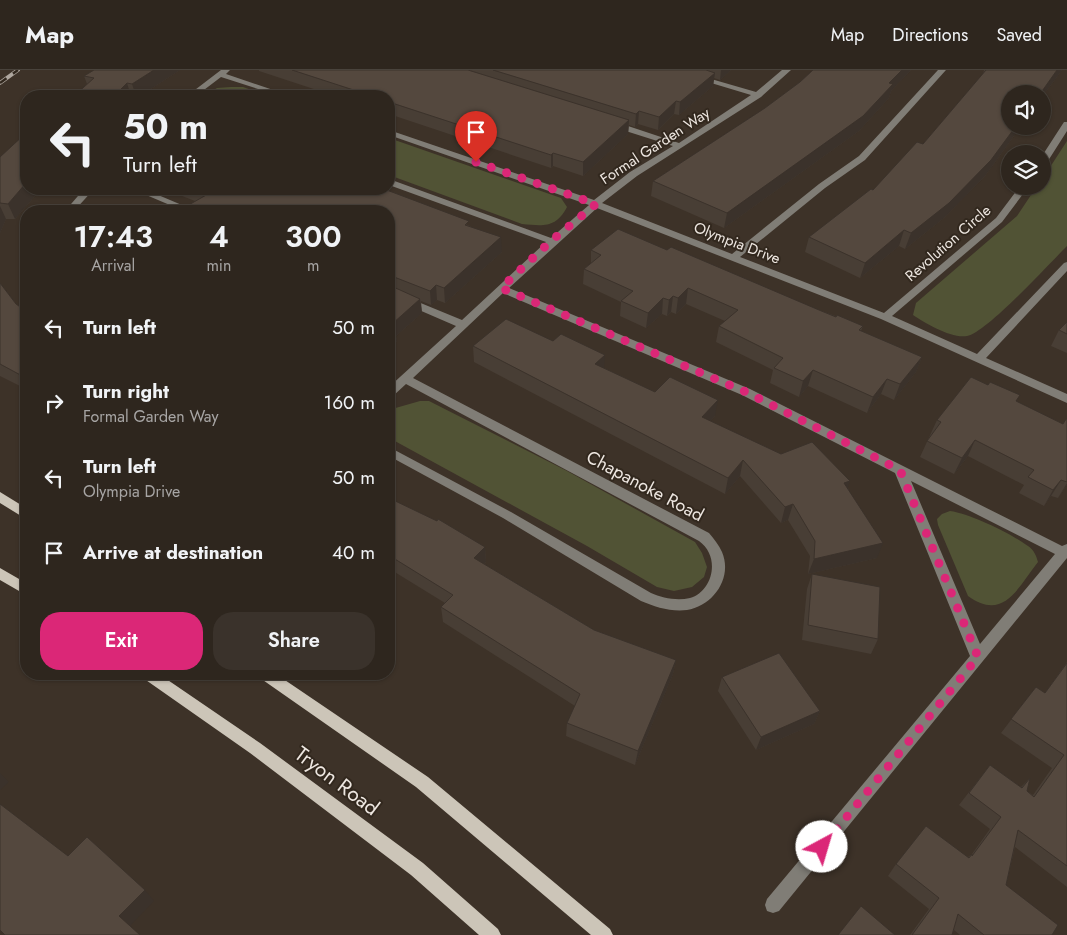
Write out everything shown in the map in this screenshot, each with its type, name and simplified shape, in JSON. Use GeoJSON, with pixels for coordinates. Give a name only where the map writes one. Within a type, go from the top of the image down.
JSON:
{"type":"FeatureCollection","features":[{"type":"Feature","properties":{"kind":"main road"},"geometry":{"type":"LineString","coordinates":[[0,497],[20,510]]}},
{"type":"Feature","properties":{"kind":"main road"},"geometry":{"type":"LineString","coordinates":[[0,572],[20,586]]}},
{"type":"Feature","properties":{"kind":"main road","name":"Tryon Road"},"geometry":{"type":"LineString","coordinates":[[157,680],[255,748],[417,869],[492,935]]}},
{"type":"Feature","properties":{"kind":"main road"},"geometry":{"type":"LineString","coordinates":[[274,680],[422,782],[604,935]]}},
{"type":"Feature","properties":{"kind":"street"},"geometry":{"type":"LineString","coordinates":[[672,70],[758,95]]}},
{"type":"Feature","properties":{"kind":"street","name":"Formal Garden Way"},"geometry":{"type":"LineString","coordinates":[[395,389],[551,241],[596,204],[630,177],[758,95],[787,70]]}},
{"type":"Feature","properties":{"kind":"street"},"geometry":{"type":"LineString","coordinates":[[732,258],[822,186],[862,158],[942,70]]}},
{"type":"Feature","properties":{"kind":"street"},"geometry":{"type":"LineString","coordinates":[[199,90],[223,72],[271,90]]}},
{"type":"Feature","properties":{"kind":"street"},"geometry":{"type":"LineString","coordinates":[[604,121],[680,146]]}},
{"type":"Feature","properties":{"kind":"street"},"geometry":{"type":"LineString","coordinates":[[1051,150],[1067,124]]}},
{"type":"Feature","properties":{"kind":"street","name":"Olympia Drive"},"geometry":{"type":"LineString","coordinates":[[395,134],[596,204],[885,318],[1067,399]]}},
{"type":"Feature","properties":{"kind":"street"},"geometry":{"type":"LineString","coordinates":[[395,184],[551,241]]}},
{"type":"Feature","properties":{"kind":"street"},"geometry":{"type":"LineString","coordinates":[[74,205],[84,195]]}},
{"type":"Feature","properties":{"kind":"street"},"geometry":{"type":"LineString","coordinates":[[152,195],[176,205]]}},
{"type":"Feature","properties":{"kind":"street","name":"Revolution Circle"},"geometry":{"type":"LineString","coordinates":[[885,318],[999,220],[1019,195]]}},
{"type":"Feature","properties":{"kind":"street"},"geometry":{"type":"LineString","coordinates":[[979,359],[1067,265]]}},
{"type":"Feature","properties":{"kind":"street"},"geometry":{"type":"LineString","coordinates":[[501,288],[746,392],[1065,551],[773,905]]}},
{"type":"Feature","properties":{"kind":"street"},"geometry":{"type":"LineString","coordinates":[[395,296],[464,325]]}},
{"type":"Feature","properties":{"kind":"street","name":"Chapanoke Road"},"geometry":{"type":"LineString","coordinates":[[395,454],[507,515],[646,598],[665,604],[690,604],[704,597],[712,590],[718,574],[718,562],[715,551],[704,537],[405,380]]}},
{"type":"Feature","properties":{"kind":"street"},"geometry":{"type":"LineString","coordinates":[[900,470],[978,657]]}},
{"type":"Feature","properties":{"kind":"green space"},"geometry":{"type":"Polygon","coordinates":[[[243,87],[252,90],[214,90],[217,88],[243,87]]]}},
{"type":"Feature","properties":{"kind":"green space"},"geometry":{"type":"Polygon","coordinates":[[[395,140],[561,198],[567,207],[558,219],[549,224],[522,224],[395,177],[395,140]]]}},
{"type":"Feature","properties":{"kind":"green space"},"geometry":{"type":"Polygon","coordinates":[[[1067,141],[1067,246],[1003,311],[976,332],[967,336],[954,335],[939,330],[913,315],[916,303],[1017,216],[1031,195],[1051,195],[1051,166],[1067,141]]]}},
{"type":"Feature","properties":{"kind":"green space"},"geometry":{"type":"Polygon","coordinates":[[[420,401],[429,401],[567,471],[695,542],[702,553],[707,567],[704,577],[692,587],[674,591],[657,587],[587,546],[395,441],[395,408],[420,401]]]}},
{"type":"Feature","properties":{"kind":"green space"},"geometry":{"type":"Polygon","coordinates":[[[950,511],[969,516],[1001,530],[1032,549],[1038,562],[1017,591],[1001,603],[991,605],[981,603],[968,596],[938,525],[937,519],[942,514],[950,511]]]}},
{"type":"Feature","properties":{"kind":"building"},"geometry":{"type":"Polygon","coordinates":[[[94,70],[154,70],[132,84],[127,83],[120,90],[81,90],[94,78],[84,76],[94,70]]]}},
{"type":"Feature","properties":{"kind":"building"},"geometry":{"type":"Polygon","coordinates":[[[292,70],[468,70],[629,120],[583,162],[553,153],[551,155],[395,104],[395,90],[354,90],[292,70]]]}},
{"type":"Feature","properties":{"kind":"building"},"geometry":{"type":"Polygon","coordinates":[[[493,70],[706,70],[715,73],[680,102],[676,101],[659,117],[639,111],[636,114],[493,70]]]}},
{"type":"Feature","properties":{"kind":"building"},"geometry":{"type":"Polygon","coordinates":[[[813,70],[902,70],[889,83],[893,84],[863,116],[727,213],[653,181],[765,108],[813,70]]]}},
{"type":"Feature","properties":{"kind":"building"},"geometry":{"type":"Polygon","coordinates":[[[986,70],[1057,70],[1046,85],[1001,85],[1001,135],[1009,135],[991,160],[949,203],[911,233],[904,230],[865,263],[809,237],[871,189],[873,190],[917,142],[923,144],[986,70]]]}},
{"type":"Feature","properties":{"kind":"building"},"geometry":{"type":"Polygon","coordinates":[[[20,139],[20,190],[8,204],[0,203],[0,157],[20,139]]]}},
{"type":"Feature","properties":{"kind":"building"},"geometry":{"type":"Polygon","coordinates":[[[395,193],[469,221],[465,225],[501,237],[444,288],[436,285],[430,291],[395,277],[395,205],[189,205],[206,195],[395,195],[395,193]]]}},
{"type":"Feature","properties":{"kind":"building"},"geometry":{"type":"Polygon","coordinates":[[[618,229],[667,250],[671,247],[836,317],[837,315],[863,326],[859,330],[922,357],[900,384],[887,379],[873,397],[813,370],[803,381],[774,368],[783,358],[719,326],[738,310],[688,288],[678,298],[673,296],[669,300],[663,298],[648,313],[621,301],[633,291],[584,269],[601,255],[591,250],[618,229]]]}},
{"type":"Feature","properties":{"kind":"building"},"geometry":{"type":"Polygon","coordinates":[[[0,283],[20,307],[20,375],[0,364],[0,283]]]}},
{"type":"Feature","properties":{"kind":"building"},"geometry":{"type":"Polygon","coordinates":[[[395,288],[420,299],[395,321],[395,288]]]}},
{"type":"Feature","properties":{"kind":"building"},"geometry":{"type":"Polygon","coordinates":[[[506,319],[553,341],[561,334],[605,355],[595,364],[655,392],[670,377],[718,400],[702,417],[781,454],[812,442],[850,481],[844,483],[883,543],[814,559],[815,541],[793,504],[785,507],[743,460],[728,478],[473,346],[506,319]]]}},
{"type":"Feature","properties":{"kind":"building"},"geometry":{"type":"Polygon","coordinates":[[[1067,322],[1067,334],[1059,330],[1067,322]]]}},
{"type":"Feature","properties":{"kind":"building"},"geometry":{"type":"Polygon","coordinates":[[[971,377],[988,385],[990,382],[1020,395],[1016,401],[1063,424],[1067,419],[1067,482],[1061,480],[1053,490],[1028,477],[1034,470],[975,440],[962,458],[927,441],[941,422],[937,420],[971,377]]]}},
{"type":"Feature","properties":{"kind":"building"},"geometry":{"type":"Polygon","coordinates":[[[395,501],[437,521],[438,519],[485,547],[474,558],[594,630],[676,660],[638,751],[567,723],[580,694],[441,607],[453,595],[395,559],[395,501]]]}},
{"type":"Feature","properties":{"kind":"building"},"geometry":{"type":"Polygon","coordinates":[[[812,574],[880,587],[878,639],[808,625],[812,574]]]}},
{"type":"Feature","properties":{"kind":"building"},"geometry":{"type":"Polygon","coordinates":[[[779,653],[820,711],[761,737],[722,677],[779,653]]]}},
{"type":"Feature","properties":{"kind":"building"},"geometry":{"type":"Polygon","coordinates":[[[1067,663],[1067,866],[1018,830],[1006,885],[1058,925],[1052,935],[984,935],[958,914],[952,935],[912,935],[939,898],[896,864],[926,826],[969,858],[972,854],[972,856],[1001,817],[969,793],[990,765],[1022,788],[1030,778],[1027,791],[1034,797],[1064,755],[1011,719],[1036,687],[1045,693],[1067,663]]]}},
{"type":"Feature","properties":{"kind":"building"},"geometry":{"type":"Polygon","coordinates":[[[0,804],[68,856],[87,837],[145,890],[119,916],[140,935],[5,935],[0,930],[0,804]]]}},
{"type":"Feature","properties":{"kind":"building"},"geometry":{"type":"Polygon","coordinates":[[[861,906],[895,935],[838,935],[861,906]]]}},
{"type":"Feature","properties":{"kind":"railway"},"geometry":{"type":"LineString","coordinates":[[0,83],[18,70]]}},
{"type":"Feature","properties":{"kind":"route"},"geometry":{"type":"LineString","coordinates":[[476,162],[596,204],[551,241],[501,288],[746,392],[900,470],[978,657],[822,847]]}}]}
